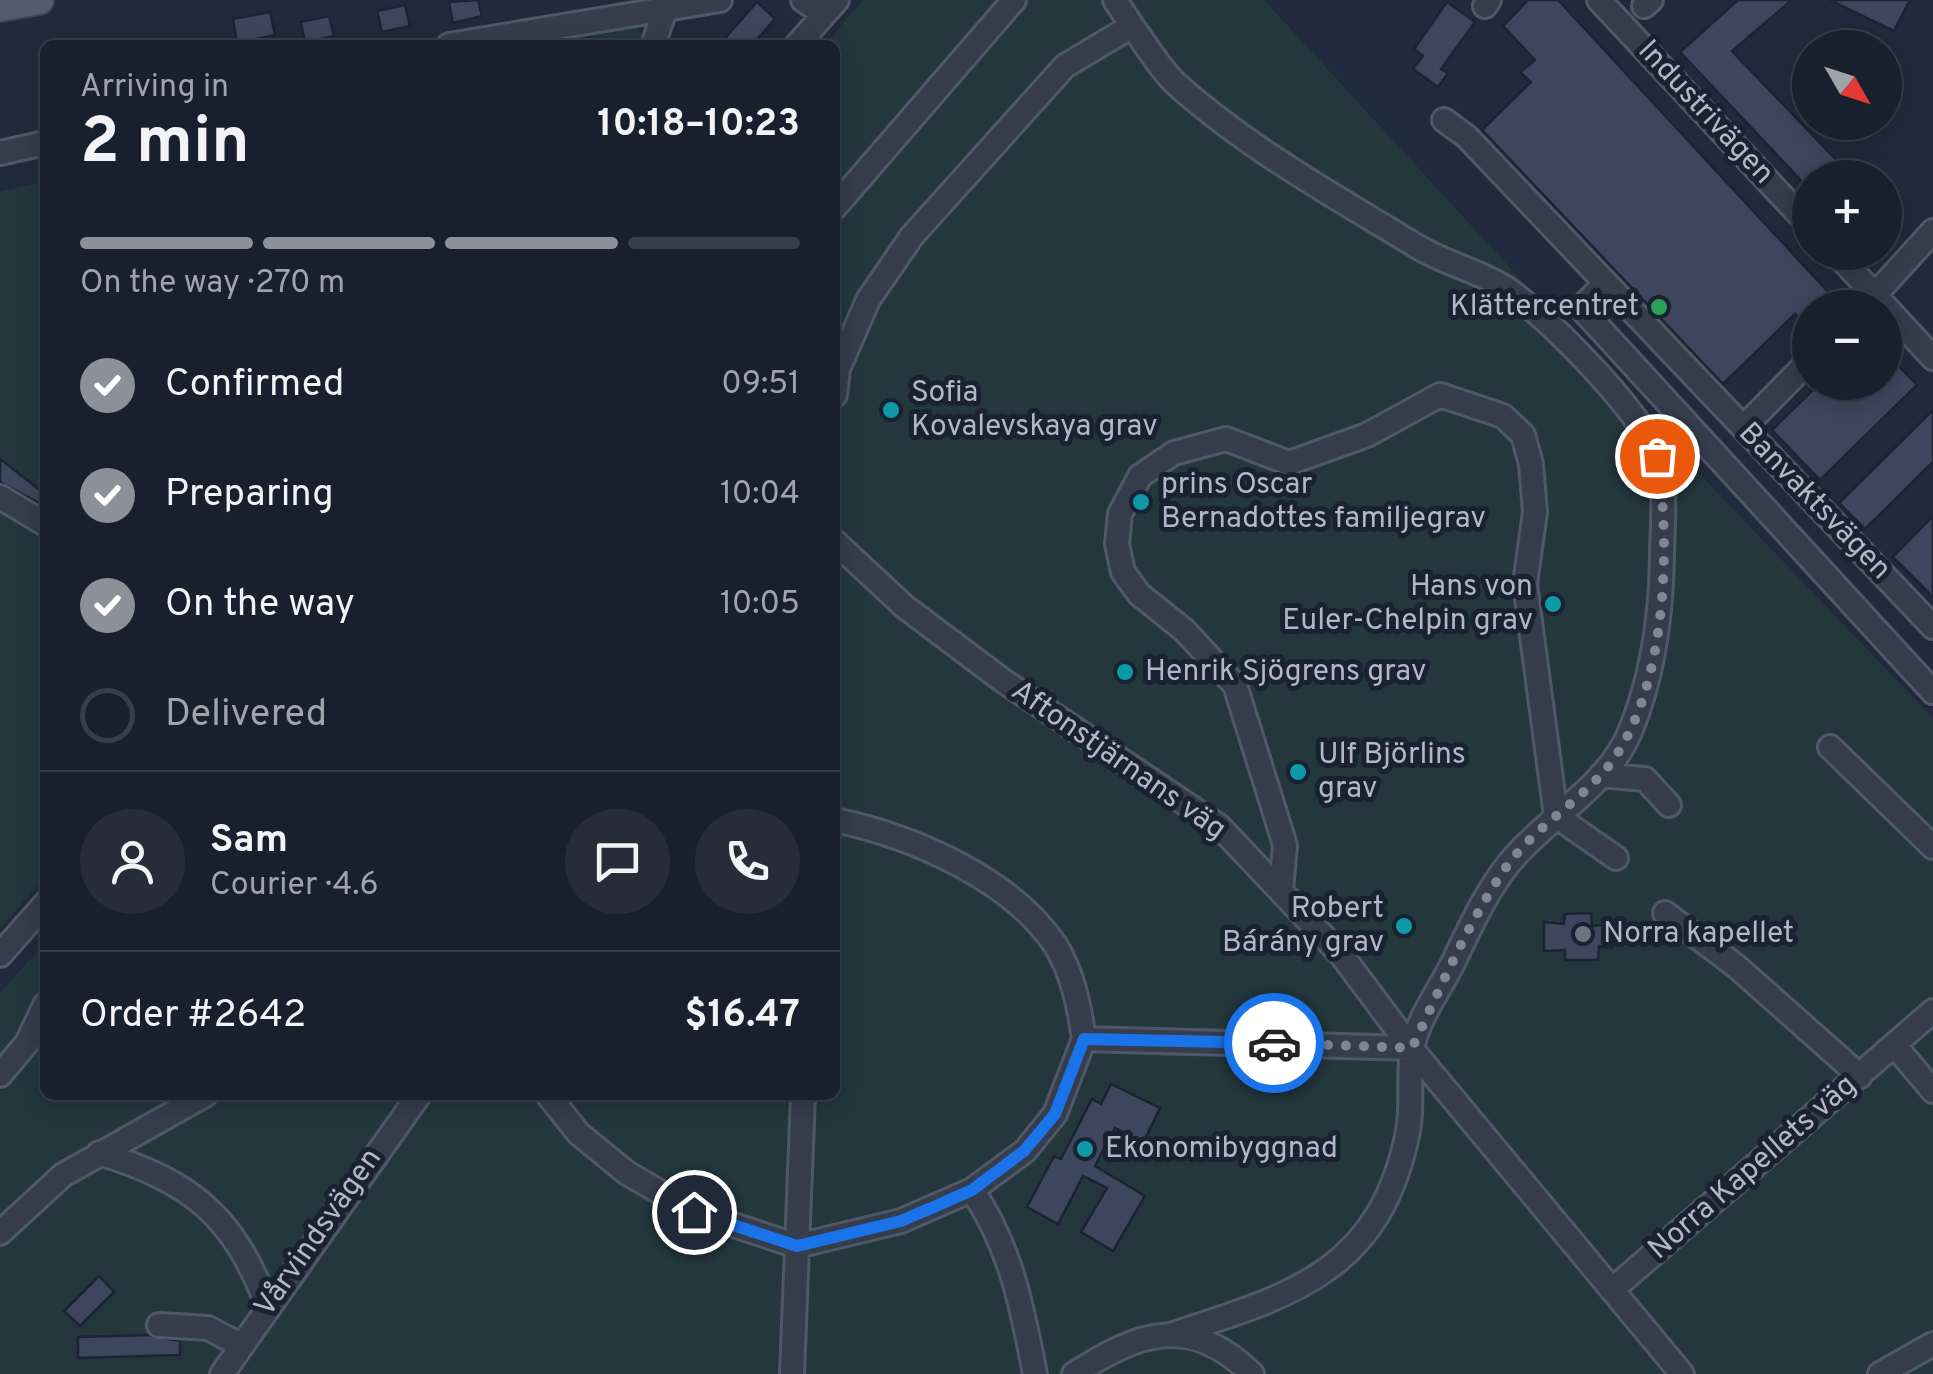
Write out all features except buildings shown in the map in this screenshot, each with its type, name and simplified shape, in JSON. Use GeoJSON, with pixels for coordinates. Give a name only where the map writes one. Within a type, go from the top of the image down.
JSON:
{"type":"FeatureCollection","features":[{"type":"Feature","properties":{"kind":"main road"},"geometry":{"type":"LineString","coordinates":[[0,7],[39,0]]}},
{"type":"Feature","properties":{"kind":"street"},"geometry":{"type":"LineString","coordinates":[[480,40],[720,0]]}},
{"type":"Feature","properties":{"kind":"street"},"geometry":{"type":"LineString","coordinates":[[802,40],[831,7],[803,0]]}},
{"type":"Feature","properties":{"kind":"street"},"geometry":{"type":"LineString","coordinates":[[840,201],[1014,0]]}},
{"type":"Feature","properties":{"kind":"street"},"geometry":{"type":"LineString","coordinates":[[1074,1374],[1128,1344],[1176,1333],[1293,1292],[1334,1267],[1357,1244],[1392,1180],[1406,1137],[1413,1100],[1412,1048],[1484,904],[1509,863],[1602,775],[1628,736],[1655,656],[1662,489],[1657,456],[1639,421],[1566,344],[1504,287],[1424,252],[1282,162],[1174,81],[1115,0]]}},
{"type":"Feature","properties":{"kind":"street","name":"Industrivägen"},"geometry":{"type":"LineString","coordinates":[[1599,0],[1792,207]]}},
{"type":"Feature","properties":{"kind":"street"},"geometry":{"type":"LineString","coordinates":[[654,40],[665,10]]}},
{"type":"Feature","properties":{"kind":"street"},"geometry":{"type":"LineString","coordinates":[[840,364],[868,300],[912,236],[1065,66],[1132,26]]}},
{"type":"Feature","properties":{"kind":"street","name":"Banvaktsvägen"},"geometry":{"type":"LineString","coordinates":[[1444,120],[1467,137],[1933,626]]}},
{"type":"Feature","properties":{"kind":"street"},"geometry":{"type":"LineString","coordinates":[[0,153],[40,144]]}},
{"type":"Feature","properties":{"kind":"street"},"geometry":{"type":"LineString","coordinates":[[1879,290],[1933,231]]}},
{"type":"Feature","properties":{"kind":"street"},"geometry":{"type":"LineString","coordinates":[[1606,283],[1581,308],[1933,692]]}},
{"type":"Feature","properties":{"kind":"street"},"geometry":{"type":"LineString","coordinates":[[1902,330],[1933,358]]}},
{"type":"Feature","properties":{"kind":"street"},"geometry":{"type":"LineString","coordinates":[[1744,427],[1792,378]]}},
{"type":"Feature","properties":{"kind":"street"},"geometry":{"type":"LineString","coordinates":[[1281,890],[1285,845],[1234,685],[1184,630],[1139,594],[1123,572],[1117,544],[1120,514],[1140,476],[1174,453],[1226,440],[1289,463],[1367,435],[1440,395],[1503,416],[1523,436],[1531,464],[1535,512],[1526,584],[1556,816],[1616,858]]}},
{"type":"Feature","properties":{"kind":"street"},"geometry":{"type":"LineString","coordinates":[[0,497],[40,521]]}},
{"type":"Feature","properties":{"kind":"street","name":"Aftonstjärnans väg"},"geometry":{"type":"LineString","coordinates":[[840,547],[905,607],[1002,680],[1219,826],[1343,958],[1412,1048],[1505,1155],[1682,1374]]}},
{"type":"Feature","properties":{"kind":"street"},"geometry":{"type":"LineString","coordinates":[[1830,747],[1933,846]]}},
{"type":"Feature","properties":{"kind":"street"},"geometry":{"type":"LineString","coordinates":[[1602,775],[1645,779],[1669,805]]}},
{"type":"Feature","properties":{"kind":"street"},"geometry":{"type":"LineString","coordinates":[[552,1100],[579,1134],[627,1173],[694,1212],[797,1246],[901,1221],[972,1190],[1024,1151],[1055,1114],[1084,1039],[1076,992],[1055,945],[1025,909],[992,885],[871,827],[840,821]]}},
{"type":"Feature","properties":{"kind":"street"},"geometry":{"type":"LineString","coordinates":[[0,955],[40,910]]}},
{"type":"Feature","properties":{"kind":"street"},"geometry":{"type":"LineString","coordinates":[[1665,912],[1736,966],[1860,1076]]}},
{"type":"Feature","properties":{"kind":"street","name":"Norra Kapellets väg"},"geometry":{"type":"LineString","coordinates":[[1612,1290],[1933,1011]]}},
{"type":"Feature","properties":{"kind":"street"},"geometry":{"type":"LineString","coordinates":[[0,1074],[26,1043],[40,1015]]}},
{"type":"Feature","properties":{"kind":"street"},"geometry":{"type":"LineString","coordinates":[[1084,1039],[1412,1048]]}},
{"type":"Feature","properties":{"kind":"street"},"geometry":{"type":"LineString","coordinates":[[1894,1046],[1933,1090]]}},
{"type":"Feature","properties":{"kind":"street"},"geometry":{"type":"LineString","coordinates":[[0,1233],[63,1175],[196,1100]]}},
{"type":"Feature","properties":{"kind":"street","name":"Vårvindsvägen"},"geometry":{"type":"LineString","coordinates":[[222,1374],[415,1100]]}},
{"type":"Feature","properties":{"kind":"street"},"geometry":{"type":"LineString","coordinates":[[792,1374],[803,1100]]}},
{"type":"Feature","properties":{"kind":"street"},"geometry":{"type":"LineString","coordinates":[[99,1153],[176,1184],[215,1215],[249,1257],[268,1307]]}},
{"type":"Feature","properties":{"kind":"street"},"geometry":{"type":"LineString","coordinates":[[972,1190],[996,1224],[1011,1261],[1035,1374]]}},
{"type":"Feature","properties":{"kind":"street"},"geometry":{"type":"LineString","coordinates":[[159,1325],[208,1328],[242,1346]]}},
{"type":"Feature","properties":{"kind":"street"},"geometry":{"type":"LineString","coordinates":[[1176,1333],[1198,1336],[1234,1356],[1252,1374]]}},
{"type":"Feature","properties":{"kind":"street"},"geometry":{"type":"LineString","coordinates":[[1880,1374],[1933,1344]]}},
{"type":"Feature","properties":{"kind":"shaded area"},"geometry":{"type":"Polygon","coordinates":[[[863,0],[1264,0],[1693,467],[1933,718],[1933,1374],[0,1374],[0,993],[40,949],[40,1100],[840,1100],[840,40],[828,40],[863,0]]]}},
{"type":"Feature","properties":{"kind":"shaded area"},"geometry":{"type":"Polygon","coordinates":[[[638,28],[644,39],[586,40],[638,28]]]}},
{"type":"Feature","properties":{"kind":"shaded area"},"geometry":{"type":"Polygon","coordinates":[[[40,182],[40,883],[0,928],[0,192],[40,182]]]}},
{"type":"Feature","properties":{"kind":"way so far"},"geometry":{"type":"LineString","coordinates":[[1274,1043],[1412,1048],[1475,918],[1509,863],[1602,775],[1628,736],[1655,656],[1662,572],[1662,489],[1657,456]]}},
{"type":"Feature","properties":{"kind":"place","name":"Klättercentret"},"geometry":{"type":"Point","coordinates":[1659,307]}},
{"type":"Feature","properties":{"kind":"place","name":"Sofia Kovalevskaya grav"},"geometry":{"type":"Point","coordinates":[891,410]}},
{"type":"Feature","properties":{"kind":"place","name":"prins Oscar Bernadottes familjegrav"},"geometry":{"type":"Point","coordinates":[1141,502]}},
{"type":"Feature","properties":{"kind":"place","name":"Hans von Euler-Chelpin grav"},"geometry":{"type":"Point","coordinates":[1553,604]}},
{"type":"Feature","properties":{"kind":"place","name":"Henrik Sjögrens grav"},"geometry":{"type":"Point","coordinates":[1125,672]}},
{"type":"Feature","properties":{"kind":"place","name":"Ulf Björlins grav"},"geometry":{"type":"Point","coordinates":[1298,772]}},
{"type":"Feature","properties":{"kind":"place","name":"Robert Bárány grav"},"geometry":{"type":"Point","coordinates":[1404,926]}},
{"type":"Feature","properties":{"kind":"place","name":"Norra kapellet"},"geometry":{"type":"Point","coordinates":[1583,934]}},
{"type":"Feature","properties":{"kind":"place","name":"Ekonomibyggnad"},"geometry":{"type":"Point","coordinates":[1085,1149]}},
{"type":"Feature","properties":{"kind":"route"},"geometry":{"type":"LineString","coordinates":[[694,1212],[797,1246],[901,1221],[972,1190],[1024,1151],[1055,1114],[1084,1039],[1274,1043]]}}]}
